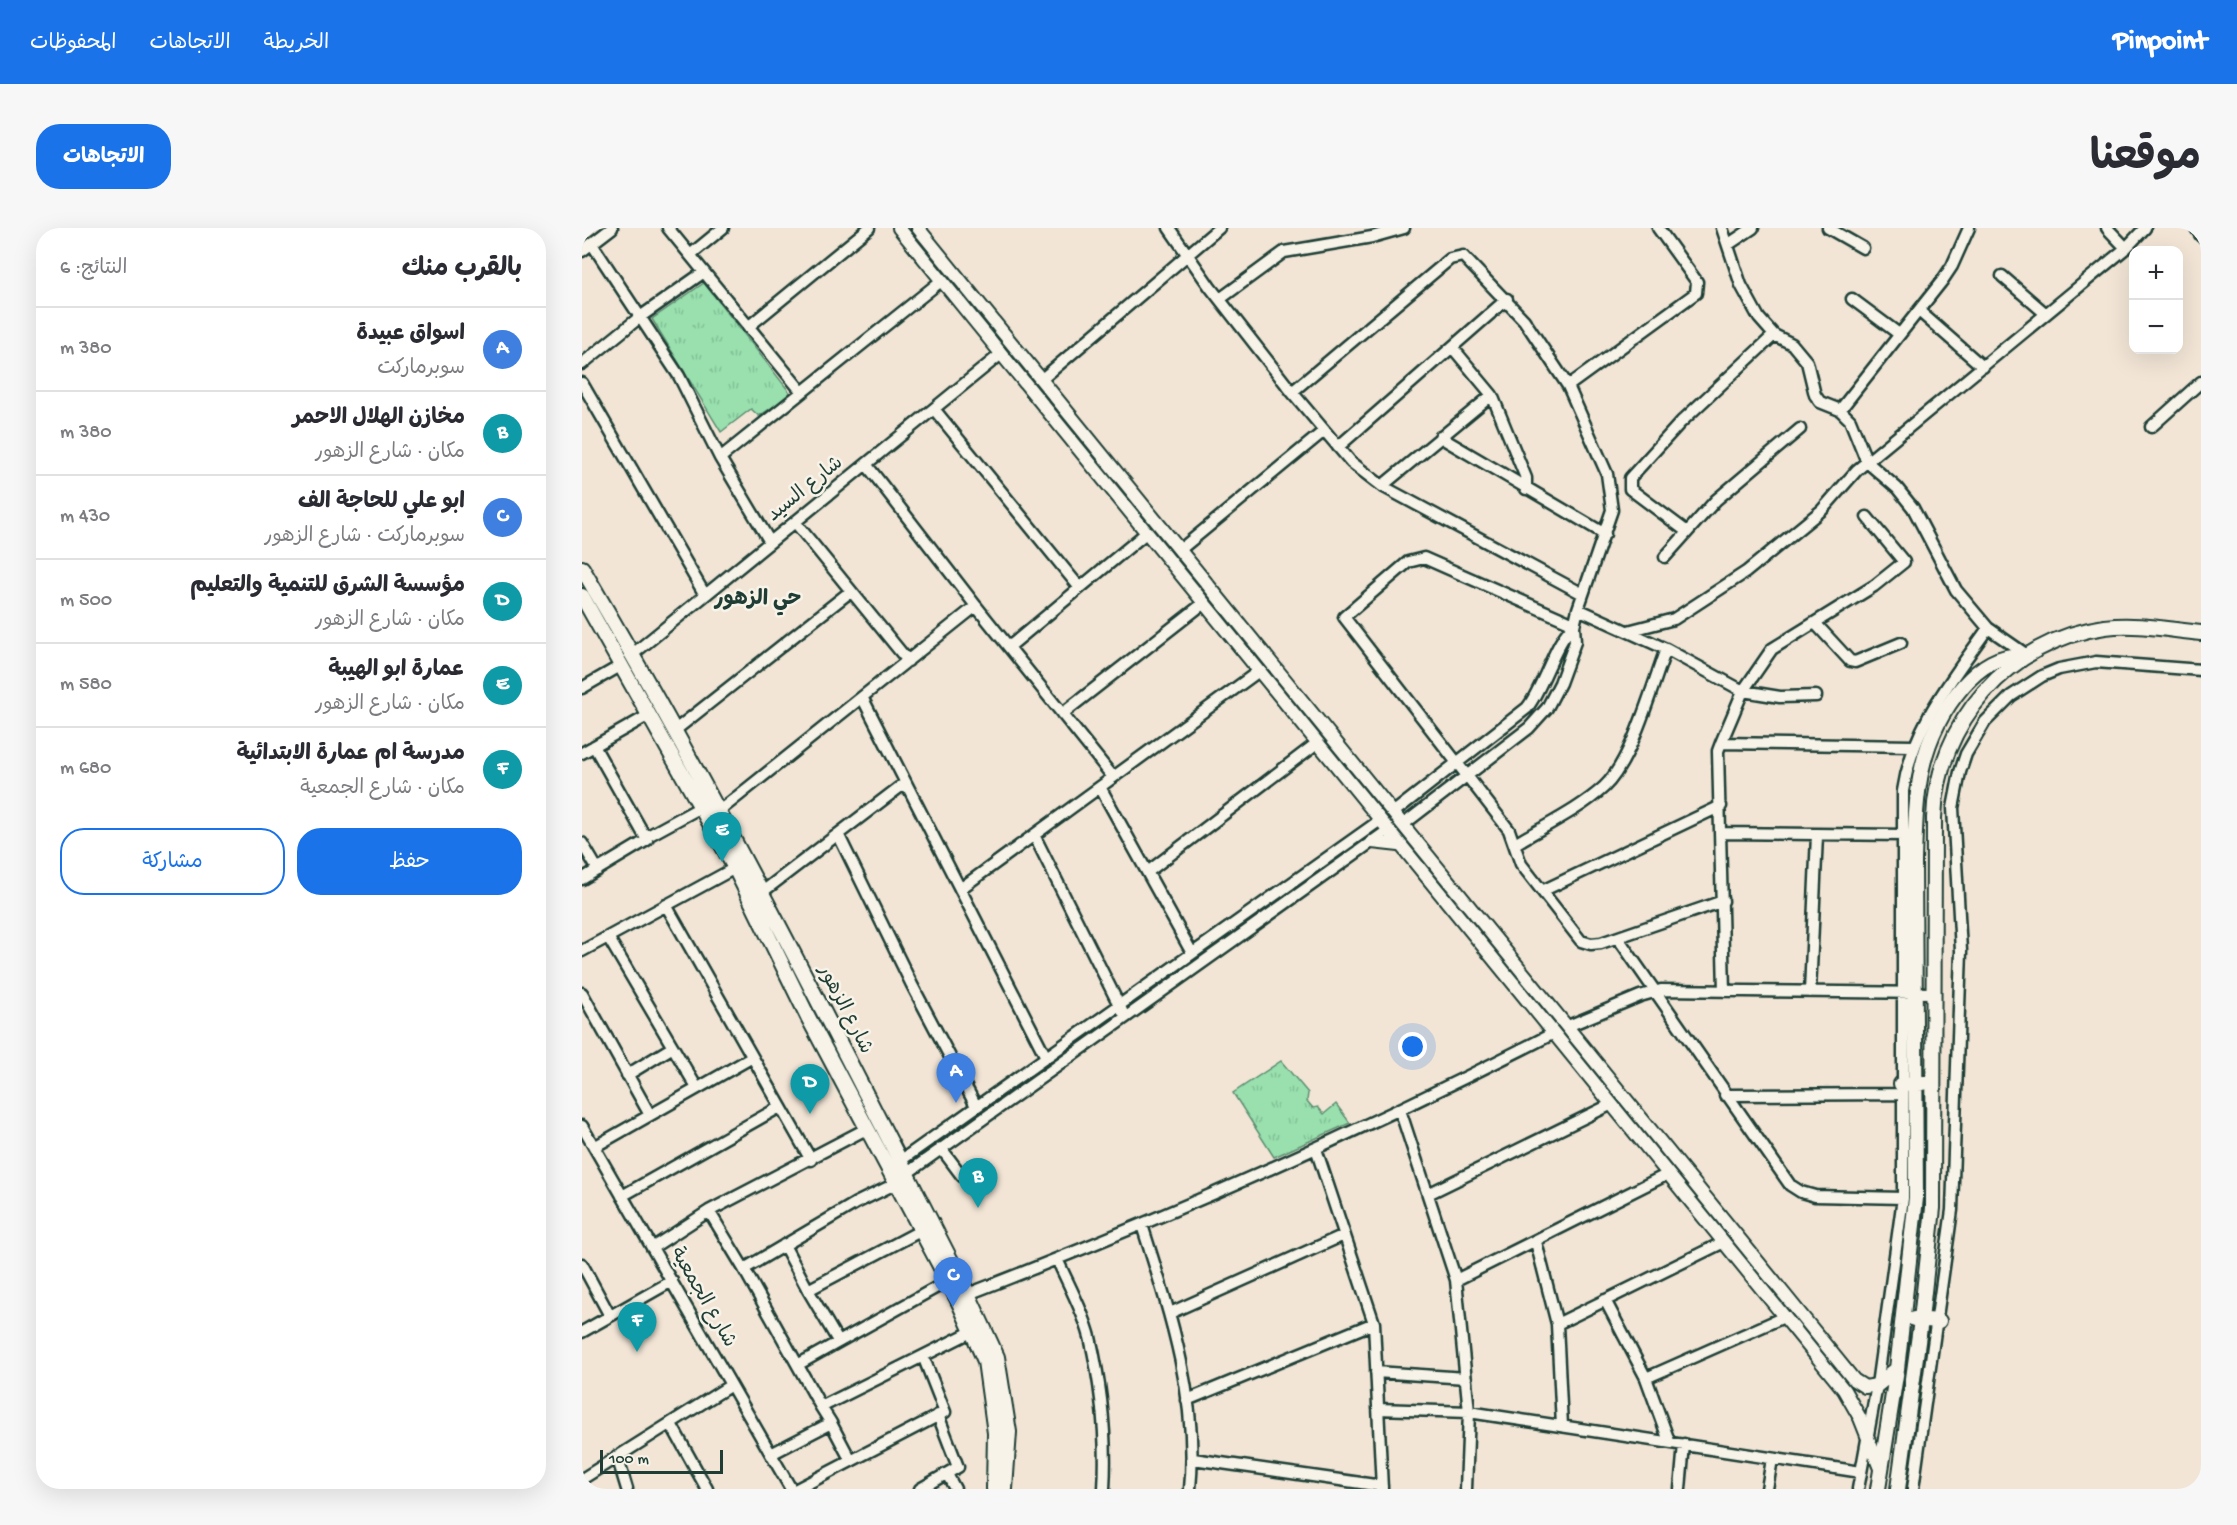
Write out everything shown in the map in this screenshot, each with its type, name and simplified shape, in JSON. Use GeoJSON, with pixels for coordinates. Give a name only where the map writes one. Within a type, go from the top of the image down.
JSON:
{"type":"FeatureCollection","features":[{"type":"Feature","properties":{"kind":"main road","name":"شارع الزهور"},"geometry":{"type":"LineString","coordinates":[[582,570],[633,654],[761,893],[900,1161],[901,1178],[922,1230],[985,1361],[1002,1432],[994,1489]]}},
{"type":"Feature","properties":{"kind":"main road","name":"شارع الزهور"},"geometry":{"type":"LineString","coordinates":[[582,596],[587,618],[622,665],[735,867],[808,1017],[868,1128],[901,1178],[968,1294],[997,1358],[1005,1489]]}},
{"type":"Feature","properties":{"kind":"main road"},"geometry":{"type":"LineString","coordinates":[[1898,1489],[1921,1320],[1933,1208],[1934,861],[1936,791],[1942,763],[1953,737],[1984,691],[2027,655],[2065,637],[2106,627],[2135,626],[2201,633]]}},
{"type":"Feature","properties":{"kind":"main road"},"geometry":{"type":"LineString","coordinates":[[1881,1488],[1881,1471],[1898,1370],[1916,1198],[1906,1087],[1909,861],[1920,772],[1938,721],[1950,702],[1985,665],[2009,656],[2027,655]]}},
{"type":"Feature","properties":{"kind":"main road"},"geometry":{"type":"LineString","coordinates":[[1909,861],[1934,861]]}},
{"type":"Feature","properties":{"kind":"main road"},"geometry":{"type":"LineString","coordinates":[[808,1017],[822,1010]]}},
{"type":"Feature","properties":{"kind":"main road"},"geometry":{"type":"LineString","coordinates":[[1906,1087],[1934,1083]]}},
{"type":"Feature","properties":{"kind":"main road"},"geometry":{"type":"LineString","coordinates":[[1903,1319],[1939,1321]]}},
{"type":"Feature","properties":{"kind":"main road"},"geometry":{"type":"LineString","coordinates":[[1877,1385],[1898,1370]]}},
{"type":"Feature","properties":{"kind":"street"},"geometry":{"type":"LineString","coordinates":[[582,251],[612,228]]}},
{"type":"Feature","properties":{"kind":"street"},"geometry":{"type":"LineString","coordinates":[[668,228],[802,392]]}},
{"type":"Feature","properties":{"kind":"street"},"geometry":{"type":"LineString","coordinates":[[690,255],[723,228]]}},
{"type":"Feature","properties":{"kind":"street"},"geometry":{"type":"LineString","coordinates":[[748,327],[869,228]]}},
{"type":"Feature","properties":{"kind":"street"},"geometry":{"type":"LineString","coordinates":[[898,228],[1850,1399],[1881,1471]]}},
{"type":"Feature","properties":{"kind":"street"},"geometry":{"type":"LineString","coordinates":[[918,228],[1858,1384],[1865,1387],[1877,1385]]}},
{"type":"Feature","properties":{"kind":"street"},"geometry":{"type":"LineString","coordinates":[[1169,228],[1220,299],[1292,392],[1358,468],[1382,486],[1583,594]]}},
{"type":"Feature","properties":{"kind":"street"},"geometry":{"type":"LineString","coordinates":[[1042,379],[1219,228]]}},
{"type":"Feature","properties":{"kind":"street"},"geometry":{"type":"LineString","coordinates":[[1220,299],[1284,252],[1368,232],[1404,228]]}},
{"type":"Feature","properties":{"kind":"street"},"geometry":{"type":"LineString","coordinates":[[1568,386],[1696,293],[1696,282],[1658,228]]}},
{"type":"Feature","properties":{"kind":"street"},"geometry":{"type":"LineString","coordinates":[[1722,228],[1741,285],[1759,318],[1774,335],[1792,344],[1807,362],[1815,395],[1820,402],[1840,410],[1853,426],[1867,462],[1906,498],[1953,585],[1988,628],[2027,655]]}},
{"type":"Feature","properties":{"kind":"street"},"geometry":{"type":"LineString","coordinates":[[1729,244],[1753,228]]}},
{"type":"Feature","properties":{"kind":"street"},"geometry":{"type":"LineString","coordinates":[[1828,228],[1863,248]]}},
{"type":"Feature","properties":{"kind":"street"},"geometry":{"type":"LineString","coordinates":[[1840,410],[1952,266],[1969,228]]}},
{"type":"Feature","properties":{"kind":"street"},"geometry":{"type":"LineString","coordinates":[[2107,228],[2126,248]]}},
{"type":"Feature","properties":{"kind":"street"},"geometry":{"type":"LineString","coordinates":[[1628,631],[1674,619],[1746,572],[1822,510],[1867,462],[2126,248],[2145,228]]}},
{"type":"Feature","properties":{"kind":"street"},"geometry":{"type":"LineString","coordinates":[[2196,228],[2201,236]]}},
{"type":"Feature","properties":{"kind":"street"},"geometry":{"type":"LineString","coordinates":[[592,244],[679,376],[720,458],[770,542]]}},
{"type":"Feature","properties":{"kind":"street"},"geometry":{"type":"LineString","coordinates":[[1292,392],[1454,256],[1467,258],[1507,299],[1540,341],[1568,386],[1596,444],[1611,486],[1612,510],[1578,609],[1574,625],[1575,642],[1560,684],[1547,708],[1529,728],[1404,824]]}},
{"type":"Feature","properties":{"kind":"street"},"geometry":{"type":"LineString","coordinates":[[582,364],[640,317],[704,272]]}},
{"type":"Feature","properties":{"kind":"street"},"geometry":{"type":"LineString","coordinates":[[2002,276],[2046,314]]}},
{"type":"Feature","properties":{"kind":"street"},"geometry":{"type":"LineString","coordinates":[[720,458],[941,281]]}},
{"type":"Feature","properties":{"kind":"street"},"geometry":{"type":"LineString","coordinates":[[1338,447],[1507,299]]}},
{"type":"Feature","properties":{"kind":"street"},"geometry":{"type":"LineString","coordinates":[[1852,299],[1899,333]]}},
{"type":"Feature","properties":{"kind":"street"},"geometry":{"type":"LineString","coordinates":[[1919,311],[1983,367]]}},
{"type":"Feature","properties":{"kind":"street"},"geometry":{"type":"LineString","coordinates":[[1686,531],[1630,489],[1630,478],[1681,422],[1774,335]]}},
{"type":"Feature","properties":{"kind":"street"},"geometry":{"type":"LineString","coordinates":[[1452,347],[1492,395],[1526,478],[1526,489]]}},
{"type":"Feature","properties":{"kind":"street","name":"شارع السيد"},"geometry":{"type":"LineString","coordinates":[[633,654],[1001,354]]}},
{"type":"Feature","properties":{"kind":"street"},"geometry":{"type":"LineString","coordinates":[[2151,427],[2201,382]]}},
{"type":"Feature","properties":{"kind":"street"},"geometry":{"type":"LineString","coordinates":[[582,383],[705,596]]}},
{"type":"Feature","properties":{"kind":"street"},"geometry":{"type":"LineString","coordinates":[[1382,486],[1492,395]]}},
{"type":"Feature","properties":{"kind":"street"},"geometry":{"type":"LineString","coordinates":[[934,409],[1080,588]]}},
{"type":"Feature","properties":{"kind":"street"},"geometry":{"type":"LineString","coordinates":[[1665,558],[1686,531],[1716,500],[1800,429]]}},
{"type":"Feature","properties":{"kind":"street"},"geometry":{"type":"LineString","coordinates":[[1181,549],[1324,431]]}},
{"type":"Feature","properties":{"kind":"street"},"geometry":{"type":"LineString","coordinates":[[1440,437],[1605,534]]}},
{"type":"Feature","properties":{"kind":"street"},"geometry":{"type":"LineString","coordinates":[[866,464],[1113,777]]}},
{"type":"Feature","properties":{"kind":"street"},"geometry":{"type":"LineString","coordinates":[[1124,506],[1128,499],[1137,496]]}},
{"type":"Feature","properties":{"kind":"street"},"geometry":{"type":"LineString","coordinates":[[1724,991],[1722,833],[1718,751],[1743,692],[1772,649],[1874,586],[1904,562],[1867,517]]}},
{"type":"Feature","properties":{"kind":"street"},"geometry":{"type":"LineString","coordinates":[[795,522],[908,661]]}},
{"type":"Feature","properties":{"kind":"street"},"geometry":{"type":"LineString","coordinates":[[1009,647],[1146,533]]}},
{"type":"Feature","properties":{"kind":"street"},"geometry":{"type":"LineString","coordinates":[[1574,625],[1424,558],[1408,562],[1345,614],[1345,621],[1509,830],[1519,860],[1581,941],[1596,944],[1618,938],[1723,902]]}},
{"type":"Feature","properties":{"kind":"street"},"geometry":{"type":"LineString","coordinates":[[674,731],[850,591]]}},
{"type":"Feature","properties":{"kind":"street"},"geometry":{"type":"LineString","coordinates":[[1062,714],[1204,603]]}},
{"type":"Feature","properties":{"kind":"street"},"geometry":{"type":"LineString","coordinates":[[718,812],[976,606]]}},
{"type":"Feature","properties":{"kind":"street"},"geometry":{"type":"LineString","coordinates":[[1578,609],[1666,649],[1743,692],[1780,697],[1816,696]]}},
{"type":"Feature","properties":{"kind":"street"},"geometry":{"type":"LineString","coordinates":[[1815,623],[1850,661],[1855,662],[1901,643]]}},
{"type":"Feature","properties":{"kind":"street"},"geometry":{"type":"LineString","coordinates":[[1394,812],[1527,708],[1540,689],[1564,635],[1574,625]]}},
{"type":"Feature","properties":{"kind":"street"},"geometry":{"type":"LineString","coordinates":[[1909,861],[1904,835],[1903,790],[1913,746],[1931,710],[1988,628]]}},
{"type":"Feature","properties":{"kind":"street"},"geometry":{"type":"LineString","coordinates":[[1515,844],[1586,800],[1612,777],[1624,758],[1666,649]]}},
{"type":"Feature","properties":{"kind":"street"},"geometry":{"type":"LineString","coordinates":[[1913,1489],[1939,1321],[1952,1210],[1961,951],[1953,808],[1966,754],[1985,722],[2011,696],[2059,669],[2086,663],[2114,662],[2201,670]]}},
{"type":"Feature","properties":{"kind":"street"},"geometry":{"type":"LineString","coordinates":[[582,688],[622,665]]}},
{"type":"Feature","properties":{"kind":"street"},"geometry":{"type":"LineString","coordinates":[[960,889],[1259,671]]}},
{"type":"Feature","properties":{"kind":"street"},"geometry":{"type":"LineString","coordinates":[[862,697],[1046,1057]]}},
{"type":"Feature","properties":{"kind":"street"},"geometry":{"type":"LineString","coordinates":[[582,753],[650,715]]}},
{"type":"Feature","properties":{"kind":"street"},"geometry":{"type":"LineString","coordinates":[[1149,871],[1317,743]]}},
{"type":"Feature","properties":{"kind":"street"},"geometry":{"type":"LineString","coordinates":[[1721,743],[1913,746]]}},
{"type":"Feature","properties":{"kind":"street"},"geometry":{"type":"LineString","coordinates":[[582,879],[645,843],[646,837],[594,746]]}},
{"type":"Feature","properties":{"kind":"street"},"geometry":{"type":"LineString","coordinates":[[761,893],[905,783]]}},
{"type":"Feature","properties":{"kind":"street"},"geometry":{"type":"LineString","coordinates":[[1100,787],[1149,871],[1192,953]]}},
{"type":"Feature","properties":{"kind":"street"},"geometry":{"type":"LineString","coordinates":[[1542,891],[1721,806]]}},
{"type":"Feature","properties":{"kind":"street"},"geometry":{"type":"LineString","coordinates":[[646,837],[701,807]]}},
{"type":"Feature","properties":{"kind":"street"},"geometry":{"type":"LineString","coordinates":[[900,1161],[1379,821]]}},
{"type":"Feature","properties":{"kind":"street"},"geometry":{"type":"LineString","coordinates":[[744,1269],[901,1178],[1388,831]]}},
{"type":"Feature","properties":{"kind":"street"},"geometry":{"type":"LineString","coordinates":[[1722,833],[1904,835]]}},
{"type":"Feature","properties":{"kind":"street"},"geometry":{"type":"LineString","coordinates":[[838,834],[912,985],[976,1106]]}},
{"type":"Feature","properties":{"kind":"street"},"geometry":{"type":"LineString","coordinates":[[1034,835],[1124,1017]]}},
{"type":"Feature","properties":{"kind":"street"},"geometry":{"type":"LineString","coordinates":[[1810,992],[1817,835]]}},
{"type":"Feature","properties":{"kind":"street"},"geometry":{"type":"LineString","coordinates":[[1372,842],[1399,845]]}},
{"type":"Feature","properties":{"kind":"street"},"geometry":{"type":"LineString","coordinates":[[582,843],[598,870]]}},
{"type":"Feature","properties":{"kind":"street"},"geometry":{"type":"LineString","coordinates":[[582,951],[735,867]]}},
{"type":"Feature","properties":{"kind":"street"},"geometry":{"type":"LineString","coordinates":[[666,905],[811,1160]]}},
{"type":"Feature","properties":{"kind":"street"},"geometry":{"type":"LineString","coordinates":[[1469,929],[1480,920]]}},
{"type":"Feature","properties":{"kind":"street"},"geometry":{"type":"LineString","coordinates":[[608,937],[697,1088]]}},
{"type":"Feature","properties":{"kind":"street"},"geometry":{"type":"LineString","coordinates":[[1618,938],[1725,1095],[1790,1185],[1801,1192],[1815,1196],[1903,1198]]}},
{"type":"Feature","properties":{"kind":"street"},"geometry":{"type":"LineString","coordinates":[[1568,1026],[1654,992],[1934,993]]}},
{"type":"Feature","properties":{"kind":"street"},"geometry":{"type":"LineString","coordinates":[[582,993],[650,1115]]}},
{"type":"Feature","properties":{"kind":"street"},"geometry":{"type":"LineString","coordinates":[[968,1294],[1142,1225],[1316,1149],[1554,1033]]}},
{"type":"Feature","properties":{"kind":"street"},"geometry":{"type":"LineString","coordinates":[[627,1075],[673,1047]]}},
{"type":"Feature","properties":{"kind":"street"},"geometry":{"type":"LineString","coordinates":[[594,1147],[752,1058]]}},
{"type":"Feature","properties":{"kind":"street"},"geometry":{"type":"LineString","coordinates":[[1725,1095],[1906,1087],[1903,1198],[1877,1385],[1858,1489]]}},
{"type":"Feature","properties":{"kind":"street"},"geometry":{"type":"LineString","coordinates":[[1428,1194],[1612,1104]]}},
{"type":"Feature","properties":{"kind":"street"},"geometry":{"type":"LineString","coordinates":[[622,1196],[780,1107]]}},
{"type":"Feature","properties":{"kind":"street"},"geometry":{"type":"LineString","coordinates":[[1400,1110],[1456,1280],[1469,1412],[1466,1489]]}},
{"type":"Feature","properties":{"kind":"street"},"geometry":{"type":"LineString","coordinates":[[652,1248],[709,1211],[811,1160],[868,1128]]}},
{"type":"Feature","properties":{"kind":"street","name":"شارع الجمعية"},"geometry":{"type":"LineString","coordinates":[[584,1132],[791,1489]]}},
{"type":"Feature","properties":{"kind":"street"},"geometry":{"type":"LineString","coordinates":[[941,1148],[962,1176],[983,1175]]}},
{"type":"Feature","properties":{"kind":"street"},"geometry":{"type":"LineString","coordinates":[[1193,1459],[1382,1487],[1374,1323],[1316,1149]]}},
{"type":"Feature","properties":{"kind":"street"},"geometry":{"type":"LineString","coordinates":[[1456,1280],[1668,1174]]}},
{"type":"Feature","properties":{"kind":"street"},"geometry":{"type":"LineString","coordinates":[[709,1211],[799,1364],[851,1461]]}},
{"type":"Feature","properties":{"kind":"street"},"geometry":{"type":"LineString","coordinates":[[1142,1225],[1170,1313],[1187,1400],[1193,1459],[1190,1489]]}},
{"type":"Feature","properties":{"kind":"street"},"geometry":{"type":"LineString","coordinates":[[808,1290],[922,1230]]}},
{"type":"Feature","properties":{"kind":"street"},"geometry":{"type":"LineString","coordinates":[[1170,1313],[1344,1235]]}},
{"type":"Feature","properties":{"kind":"street"},"geometry":{"type":"LineString","coordinates":[[1536,1242],[1557,1324],[1562,1426]]}},
{"type":"Feature","properties":{"kind":"street"},"geometry":{"type":"LineString","coordinates":[[1557,1324],[1724,1242]]}},
{"type":"Feature","properties":{"kind":"street"},"geometry":{"type":"LineString","coordinates":[[784,1245],[837,1341]]}},
{"type":"Feature","properties":{"kind":"street"},"geometry":{"type":"LineString","coordinates":[[1057,1259],[1089,1335],[1099,1389],[1106,1457],[1104,1489]]}},
{"type":"Feature","properties":{"kind":"street"},"geometry":{"type":"LineString","coordinates":[[582,1264],[610,1316]]}},
{"type":"Feature","properties":{"kind":"street"},"geometry":{"type":"LineString","coordinates":[[582,1332],[672,1281]]}},
{"type":"Feature","properties":{"kind":"street"},"geometry":{"type":"LineString","coordinates":[[799,1364],[948,1281]]}},
{"type":"Feature","properties":{"kind":"street"},"geometry":{"type":"LineString","coordinates":[[1605,1300],[1646,1378],[1669,1441]]}},
{"type":"Feature","properties":{"kind":"street"},"geometry":{"type":"LineString","coordinates":[[1646,1378],[1784,1317]]}},
{"type":"Feature","properties":{"kind":"street"},"geometry":{"type":"LineString","coordinates":[[1187,1400],[1374,1323]]}},
{"type":"Feature","properties":{"kind":"street"},"geometry":{"type":"LineString","coordinates":[[1798,1334],[1810,1325]]}},
{"type":"Feature","properties":{"kind":"street"},"geometry":{"type":"LineString","coordinates":[[821,1407],[970,1332]]}},
{"type":"Feature","properties":{"kind":"street"},"geometry":{"type":"LineString","coordinates":[[797,1489],[945,1412],[923,1356]]}},
{"type":"Feature","properties":{"kind":"street"},"geometry":{"type":"LineString","coordinates":[[1376,1372],[1466,1378]]}},
{"type":"Feature","properties":{"kind":"street"},"geometry":{"type":"LineString","coordinates":[[582,1479],[731,1385]]}},
{"type":"Feature","properties":{"kind":"street"},"geometry":{"type":"LineString","coordinates":[[1378,1409],[1469,1412],[1861,1472]]}},
{"type":"Feature","properties":{"kind":"street"},"geometry":{"type":"LineString","coordinates":[[920,1489],[958,1467],[938,1415]]}},
{"type":"Feature","properties":{"kind":"street"},"geometry":{"type":"LineString","coordinates":[[1655,1439],[1662,1418]]}},
{"type":"Feature","properties":{"kind":"street"},"geometry":{"type":"LineString","coordinates":[[771,1454],[831,1423]]}},
{"type":"Feature","properties":{"kind":"street"},"geometry":{"type":"LineString","coordinates":[[671,1424],[707,1489]]}},
{"type":"Feature","properties":{"kind":"street"},"geometry":{"type":"LineString","coordinates":[[1680,1489],[1684,1444]]}},
{"type":"Feature","properties":{"kind":"street"},"geometry":{"type":"LineString","coordinates":[[617,1456],[627,1489]]}},
{"type":"Feature","properties":{"kind":"street"},"geometry":{"type":"LineString","coordinates":[[1767,1489],[1772,1459]]}},
{"type":"Feature","properties":{"kind":"street"},"geometry":{"type":"LineString","coordinates":[[947,1474],[955,1489]]}},
{"type":"Feature","properties":{"kind":"green space"},"geometry":{"type":"Polygon","coordinates":[[[704,283],[792,395],[759,416],[751,409],[721,432],[652,319],[704,283]]]}},
{"type":"Feature","properties":{"kind":"green space"},"geometry":{"type":"Polygon","coordinates":[[[1281,1061],[1308,1093],[1307,1101],[1313,1108],[1318,1107],[1324,1114],[1336,1104],[1350,1123],[1274,1157],[1233,1093],[1281,1061]]]}},
{"type":"Feature","properties":{"kind":"place","name":"عمارة ابو الهيبة"},"geometry":{"type":"Point","coordinates":[722,862]}},
{"type":"Feature","properties":{"kind":"place","name":"اسواق عبيدة"},"geometry":{"type":"Point","coordinates":[956,1103]}},
{"type":"Feature","properties":{"kind":"place","name":"مؤسسة الشرق للتنمية والتعليم"},"geometry":{"type":"Point","coordinates":[810,1114]}},
{"type":"Feature","properties":{"kind":"place","name":"مخازن الهلال الاحمر"},"geometry":{"type":"Point","coordinates":[978,1208]}},
{"type":"Feature","properties":{"kind":"place","name":"ابو علي للحاجة الف"},"geometry":{"type":"Point","coordinates":[953,1307]}},
{"type":"Feature","properties":{"kind":"place","name":"مدرسة ام عمارة الابتدائية"},"geometry":{"type":"Point","coordinates":[637,1352]}},
{"type":"Feature","properties":{"kind":"district","name":"حي الزهور"},"geometry":{"type":"Point","coordinates":[758,600]}}]}
